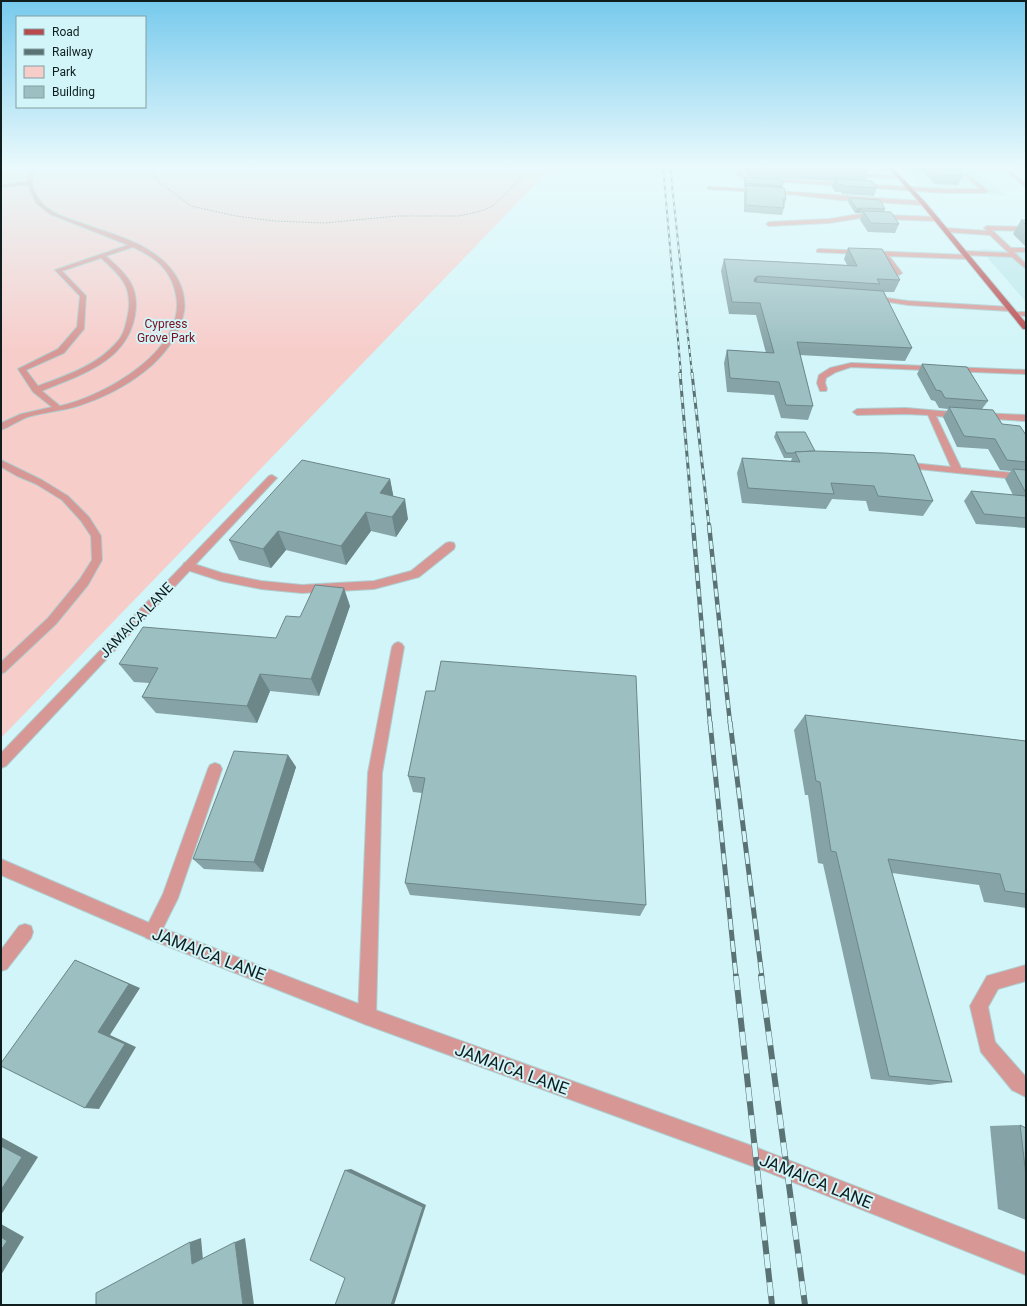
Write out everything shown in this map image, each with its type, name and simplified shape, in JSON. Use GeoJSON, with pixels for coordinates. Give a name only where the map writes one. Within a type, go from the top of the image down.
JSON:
{"type":"FeatureCollection","features":[{"type":"Feature","properties":{"kind":"main road"},"geometry":{"type":"LineString","coordinates":[[943,227],[1026,327]]}},
{"type":"Feature","properties":{"kind":"street"},"geometry":{"type":"LineString","coordinates":[[1,427],[17,418],[75,404],[104,392],[130,378],[164,349],[174,332],[180,316],[181,296],[176,281],[166,266],[152,254],[87,227]]}},
{"type":"Feature","properties":{"kind":"street"},"geometry":{"type":"LineString","coordinates":[[1026,229],[987,228],[1026,267]]}},
{"type":"Feature","properties":{"kind":"street"},"geometry":{"type":"LineString","coordinates":[[946,230],[992,233]]}},
{"type":"Feature","properties":{"kind":"street"},"geometry":{"type":"LineString","coordinates":[[58,408],[36,390],[22,369],[61,351],[81,327],[83,296],[58,270],[133,245]]}},
{"type":"Feature","properties":{"kind":"street"},"geometry":{"type":"LineString","coordinates":[[1009,250],[1026,250]]}},
{"type":"Feature","properties":{"kind":"street"},"geometry":{"type":"LineString","coordinates":[[819,251],[885,254],[1014,255]]}},
{"type":"Feature","properties":{"kind":"street"},"geometry":{"type":"LineString","coordinates":[[885,254],[899,273]]}},
{"type":"Feature","properties":{"kind":"street"},"geometry":{"type":"LineString","coordinates":[[36,390],[80,372],[110,354],[127,334],[134,306],[132,289],[125,276],[101,255]]}},
{"type":"Feature","properties":{"kind":"street"},"geometry":{"type":"LineString","coordinates":[[867,298],[908,303],[1013,311],[1026,314]]}},
{"type":"Feature","properties":{"kind":"street"},"geometry":{"type":"LineString","coordinates":[[823,389],[821,383],[822,377],[833,370],[850,365],[1026,372]]}},
{"type":"Feature","properties":{"kind":"street"},"geometry":{"type":"LineString","coordinates":[[857,412],[906,411],[1026,418]]}},
{"type":"Feature","properties":{"kind":"street"},"geometry":{"type":"LineString","coordinates":[[931,413],[957,470]]}},
{"type":"Feature","properties":{"kind":"street"},"geometry":{"type":"LineString","coordinates":[[1,463],[20,474],[39,482],[65,498],[85,519],[96,536],[96,560],[84,582],[52,621],[1,669]]}},
{"type":"Feature","properties":{"kind":"street"},"geometry":{"type":"LineString","coordinates":[[890,464],[1026,477]]}},
{"type":"Feature","properties":{"kind":"street","name":"JAMAICA LANE"},"geometry":{"type":"LineString","coordinates":[[1,762],[272,478]]}},
{"type":"Feature","properties":{"kind":"street"},"geometry":{"type":"LineString","coordinates":[[188,566],[221,577],[261,585],[302,589],[374,584],[414,574],[450,546]]}},
{"type":"Feature","properties":{"kind":"street"},"geometry":{"type":"LineString","coordinates":[[367,1016],[375,773],[398,647]]}},
{"type":"Feature","properties":{"kind":"street"},"geometry":{"type":"LineString","coordinates":[[152,932],[170,898],[215,769]]}},
{"type":"Feature","properties":{"kind":"street","name":"JAMAICA LANE"},"geometry":{"type":"LineString","coordinates":[[1,867],[152,932],[367,1016],[755,1156],[1026,1264]]}},
{"type":"Feature","properties":{"kind":"street"},"geometry":{"type":"LineString","coordinates":[[1,963],[25,932]]}},
{"type":"Feature","properties":{"kind":"street"},"geometry":{"type":"LineString","coordinates":[[1026,973],[993,982],[979,1006],[987,1046],[1019,1083],[1026,1088]]}},
{"type":"Feature","properties":{"kind":"shaded area"},"geometry":{"type":"Polygon","coordinates":[[[980,249],[1026,252],[1026,302],[980,249]]]}},
{"type":"Feature","properties":{"kind":"green space","name":"Cypress Grove Park"},"geometry":{"type":"Polygon","coordinates":[[[1,227],[494,227],[1,738],[1,227]]]}},
{"type":"Feature","properties":{"kind":"building"},"geometry":{"type":"Polygon","coordinates":[[[848,248],[882,249],[900,280],[877,279],[880,284],[758,276],[754,281],[883,291],[912,348],[797,342],[813,406],[786,405],[779,382],[730,378],[727,350],[774,353],[760,303],[732,302],[724,259],[857,266],[848,248]]]}},
{"type":"Feature","properties":{"kind":"building"},"geometry":{"type":"Polygon","coordinates":[[[922,364],[967,367],[988,401],[945,398],[941,391],[936,390],[922,364]]]}},
{"type":"Feature","properties":{"kind":"building"},"geometry":{"type":"Polygon","coordinates":[[[949,407],[993,410],[1002,424],[1020,426],[1026,435],[1026,462],[1007,460],[995,439],[964,436],[949,407]]]}},
{"type":"Feature","properties":{"kind":"building"},"geometry":{"type":"Polygon","coordinates":[[[776,432],[805,432],[815,451],[786,453],[776,432]]]}},
{"type":"Feature","properties":{"kind":"building"},"geometry":{"type":"Polygon","coordinates":[[[814,451],[914,455],[933,501],[878,496],[874,486],[831,483],[834,494],[748,488],[742,458],[800,462],[795,452],[814,451]]]}},
{"type":"Feature","properties":{"kind":"building"},"geometry":{"type":"Polygon","coordinates":[[[302,460],[390,479],[380,493],[405,499],[392,517],[366,512],[341,546],[278,531],[263,549],[229,540],[302,460]]]}},
{"type":"Feature","properties":{"kind":"building"},"geometry":{"type":"Polygon","coordinates":[[[1013,469],[1026,470],[1026,493],[1013,469]]]}},
{"type":"Feature","properties":{"kind":"building"},"geometry":{"type":"Polygon","coordinates":[[[971,491],[1026,496],[1026,518],[984,514],[971,491]]]}},
{"type":"Feature","properties":{"kind":"building"},"geometry":{"type":"Polygon","coordinates":[[[315,585],[344,588],[311,679],[260,674],[247,706],[142,697],[158,668],[119,664],[143,627],[276,638],[286,616],[300,617],[315,585]]]}},
{"type":"Feature","properties":{"kind":"building"},"geometry":{"type":"Polygon","coordinates":[[[441,661],[636,676],[646,905],[405,883],[425,778],[408,776],[426,691],[435,691],[441,661]]]}},
{"type":"Feature","properties":{"kind":"building"},"geometry":{"type":"Polygon","coordinates":[[[805,715],[1026,741],[1026,894],[1005,891],[1000,874],[888,859],[952,1082],[889,1076],[836,852],[831,851],[820,782],[816,781],[805,715]]]}},
{"type":"Feature","properties":{"kind":"building"},"geometry":{"type":"Polygon","coordinates":[[[234,751],[288,755],[254,862],[193,859],[234,751]]]}},
{"type":"Feature","properties":{"kind":"building"},"geometry":{"type":"Polygon","coordinates":[[[75,960],[129,984],[98,1032],[125,1044],[85,1108],[1,1066],[1,1063],[75,960]]]}},
{"type":"Feature","properties":{"kind":"building"},"geometry":{"type":"Polygon","coordinates":[[[1020,1125],[1026,1128],[1026,1175],[1020,1125]]]}},
{"type":"Feature","properties":{"kind":"building"},"geometry":{"type":"Polygon","coordinates":[[[1,1146],[22,1157],[1,1190],[1,1146]]]}},
{"type":"Feature","properties":{"kind":"building"},"geometry":{"type":"Polygon","coordinates":[[[345,1170],[423,1207],[391,1305],[335,1305],[345,1278],[310,1260],[345,1170]]]}},
{"type":"Feature","properties":{"kind":"building"},"geometry":{"type":"Polygon","coordinates":[[[1,1237],[7,1241],[1,1250],[1,1237]]]}},
{"type":"Feature","properties":{"kind":"building"},"geometry":{"type":"Polygon","coordinates":[[[190,1242],[192,1264],[235,1242],[243,1305],[96,1305],[96,1293],[190,1242]]]}},
{"type":"Feature","properties":{"kind":"railway"},"geometry":{"type":"LineString","coordinates":[[668,227],[681,374]]}},
{"type":"Feature","properties":{"kind":"railway"},"geometry":{"type":"LineString","coordinates":[[676,227],[692,374]]}},
{"type":"Feature","properties":{"kind":"railway"},"geometry":{"type":"LineString","coordinates":[[680,373],[693,526]]}},
{"type":"Feature","properties":{"kind":"railway"},"geometry":{"type":"LineString","coordinates":[[692,373],[709,526]]}},
{"type":"Feature","properties":{"kind":"railway"},"geometry":{"type":"LineString","coordinates":[[693,525],[710,723]]}},
{"type":"Feature","properties":{"kind":"railway"},"geometry":{"type":"LineString","coordinates":[[709,525],[730,723]]}},
{"type":"Feature","properties":{"kind":"railway"},"geometry":{"type":"LineString","coordinates":[[710,722],[736,977]]}},
{"type":"Feature","properties":{"kind":"railway"},"geometry":{"type":"LineString","coordinates":[[730,722],[762,977]]}},
{"type":"Feature","properties":{"kind":"railway"},"geometry":{"type":"LineString","coordinates":[[736,976],[772,1305]]}},
{"type":"Feature","properties":{"kind":"railway"},"geometry":{"type":"LineString","coordinates":[[761,976],[805,1305]]}}]}
